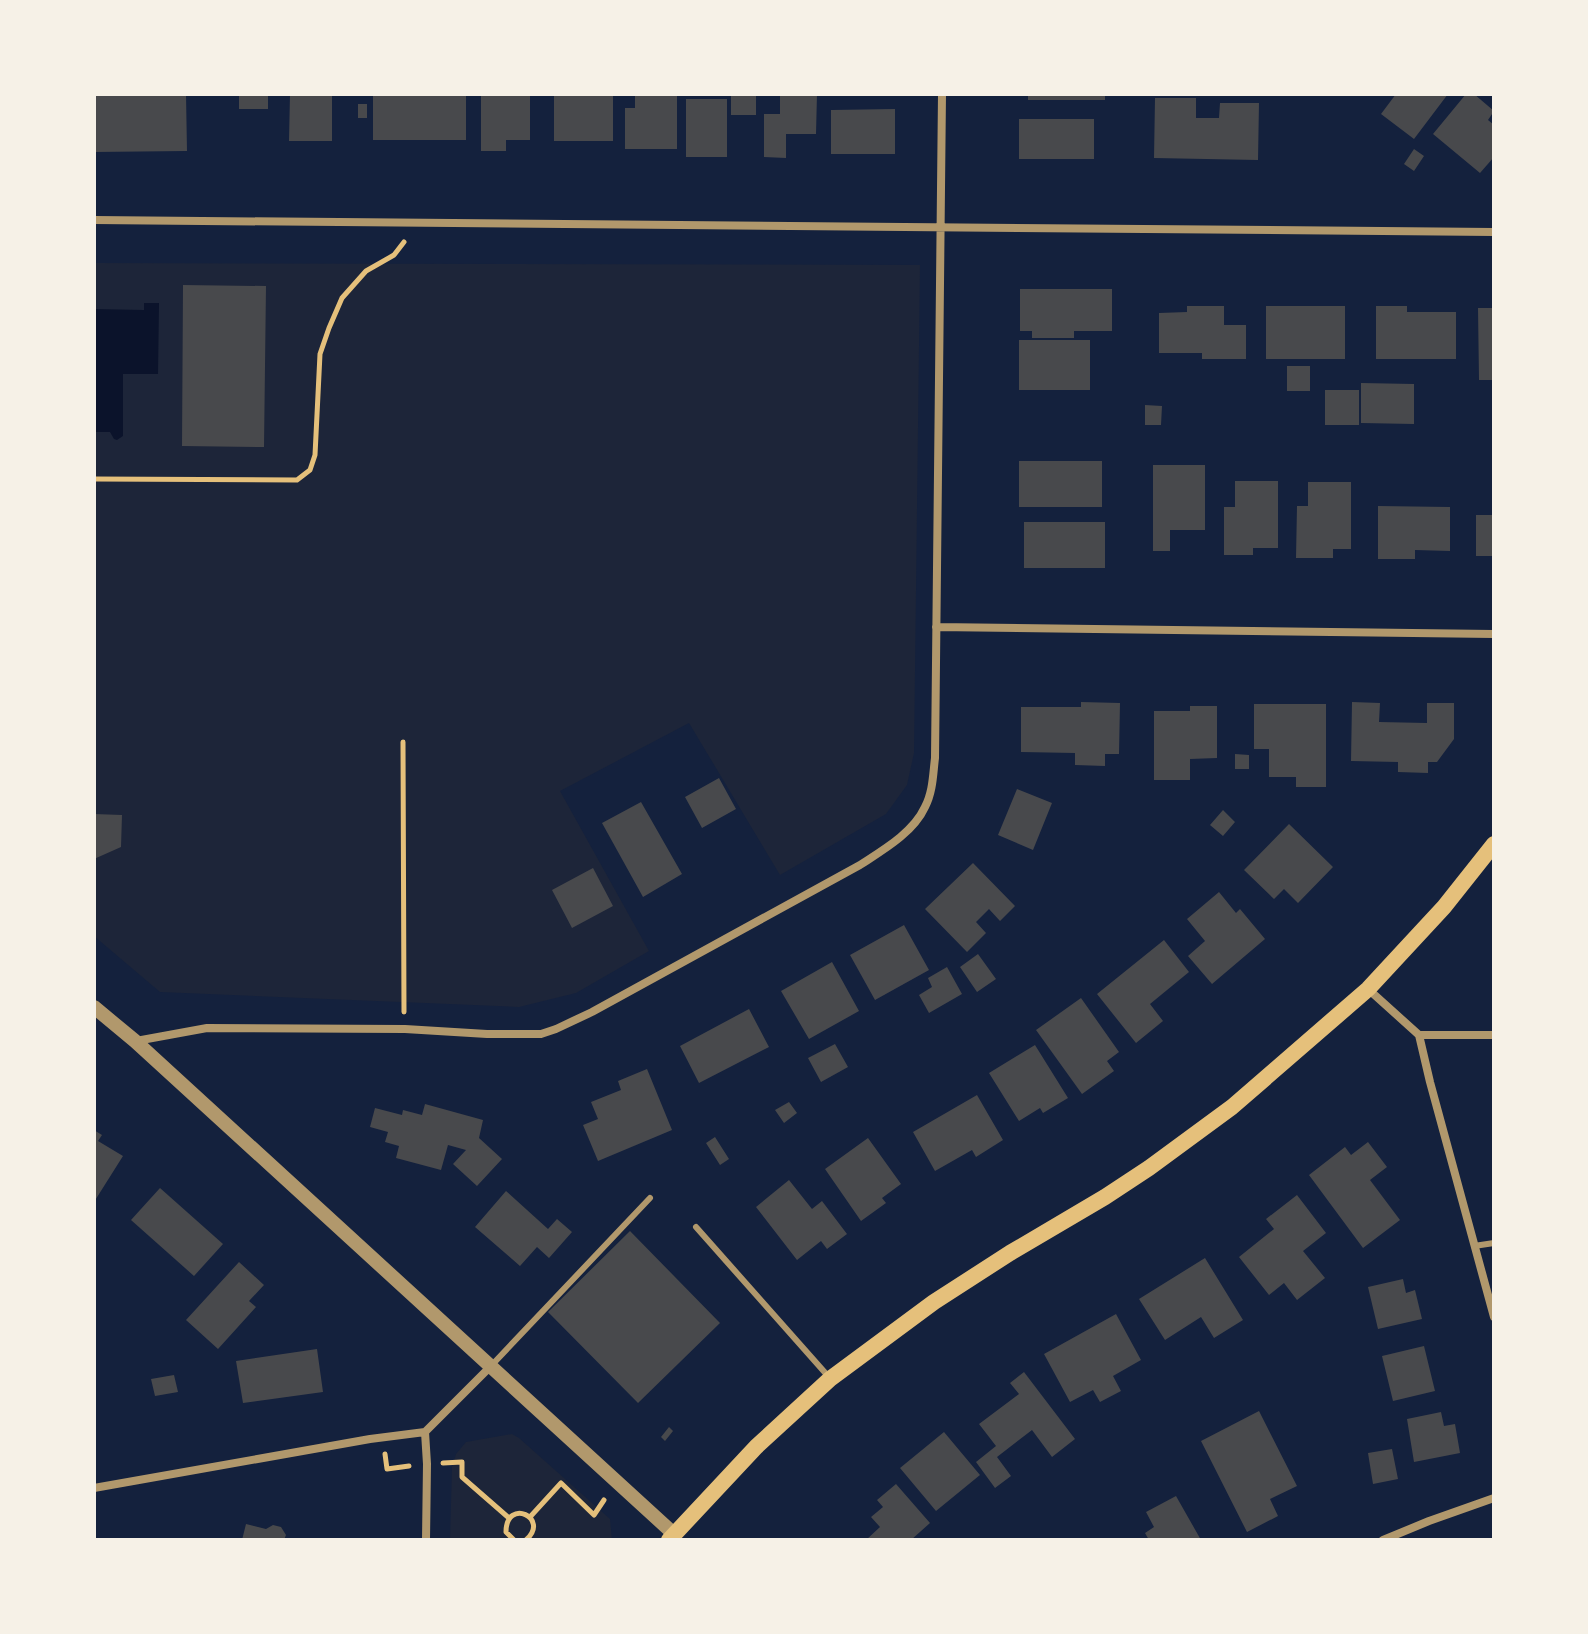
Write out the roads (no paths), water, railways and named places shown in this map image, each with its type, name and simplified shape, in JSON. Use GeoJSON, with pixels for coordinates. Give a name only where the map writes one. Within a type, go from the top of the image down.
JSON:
{"type":"FeatureCollection","features":[{"type":"Feature","properties":{"kind":"main road"},"geometry":{"type":"LineString","coordinates":[[675,1538],[756,1447],[830,1379],[934,1302],[1105,1197],[1232,1107],[1368,989],[1444,907],[1494,844]]}},
{"type":"Feature","properties":{"kind":"street"},"geometry":{"type":"LineString","coordinates":[[135,1041],[207,1028],[405,1029],[541,1034],[592,1012],[860,865],[901,836],[922,813],[932,788],[935,758],[942,94]]}},
{"type":"Feature","properties":{"kind":"street"},"geometry":{"type":"LineString","coordinates":[[94,220],[1494,232]]}},
{"type":"Feature","properties":{"kind":"street"},"geometry":{"type":"LineString","coordinates":[[936,627],[1494,634]]}},
{"type":"Feature","properties":{"kind":"street"},"geometry":{"type":"LineString","coordinates":[[1368,989],[1419,1035],[1494,1317]]}},
{"type":"Feature","properties":{"kind":"street"},"geometry":{"type":"LineString","coordinates":[[94,1007],[135,1041],[675,1538]]}},
{"type":"Feature","properties":{"kind":"street"},"geometry":{"type":"LineString","coordinates":[[1419,1035],[1494,1035]]}},
{"type":"Feature","properties":{"kind":"street"},"geometry":{"type":"LineString","coordinates":[[94,1488],[354,1441],[425,1432],[490,1367]]}},
{"type":"Feature","properties":{"kind":"street"},"geometry":{"type":"LineString","coordinates":[[425,1432],[426,1540]]}},
{"type":"Feature","properties":{"kind":"street"},"geometry":{"type":"LineString","coordinates":[[1383,1540],[1494,1498]]}},
{"type":"Feature","properties":{"kind":"lane"},"geometry":{"type":"LineString","coordinates":[[490,1367],[650,1198]]}},
{"type":"Feature","properties":{"kind":"lane"},"geometry":{"type":"LineString","coordinates":[[696,1227],[830,1379]]}},
{"type":"Feature","properties":{"kind":"lane"},"geometry":{"type":"LineString","coordinates":[[1473,1246],[1494,1243]]}}]}
